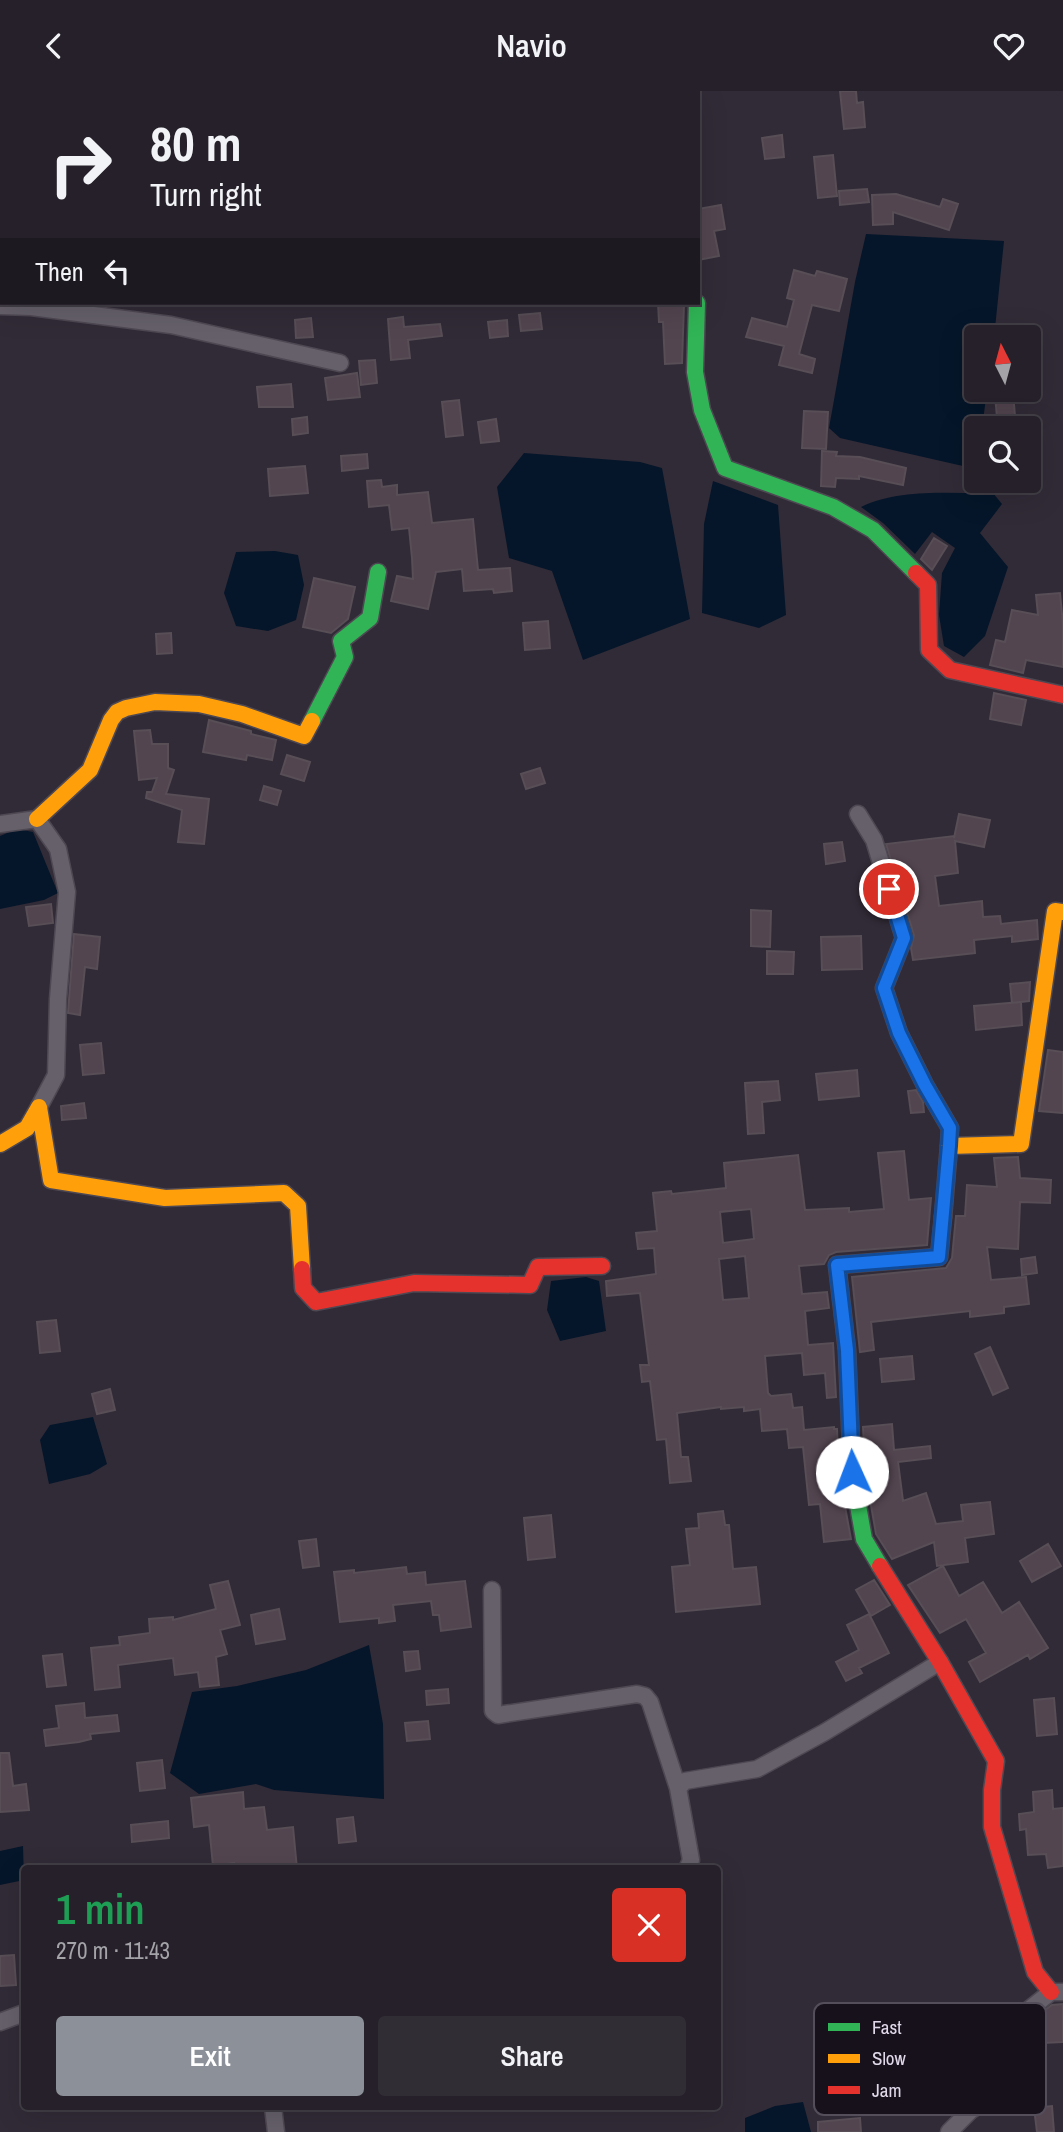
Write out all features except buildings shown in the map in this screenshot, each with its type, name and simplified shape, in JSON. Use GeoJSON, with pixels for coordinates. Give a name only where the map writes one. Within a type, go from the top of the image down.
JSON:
{"type":"FeatureCollection","features":[{"type":"Feature","properties":{"kind":"street"},"geometry":{"type":"LineString","coordinates":[[697,305],[695,372],[702,410],[725,468],[832,507],[873,530],[928,585],[929,650],[950,670],[1063,695]]}},
{"type":"Feature","properties":{"kind":"street"},"geometry":{"type":"LineString","coordinates":[[0,306],[31,307],[171,325],[340,363]]}},
{"type":"Feature","properties":{"kind":"street"},"geometry":{"type":"LineString","coordinates":[[0,824],[37,819],[93,765],[104,733],[116,712],[127,708],[152,701],[197,704],[259,720],[304,736],[345,657],[341,641],[370,618],[378,572]]}},
{"type":"Feature","properties":{"kind":"street"},"geometry":{"type":"LineString","coordinates":[[858,814],[874,840],[904,938],[884,988],[899,1033],[950,1128],[939,1257],[837,1265],[847,1350],[852,1472],[864,1539],[940,1662],[996,1761],[992,1790],[992,1827],[1035,1972],[1057,1992],[1040,2003]]}},
{"type":"Feature","properties":{"kind":"street"},"geometry":{"type":"LineString","coordinates":[[0,1144],[27,1128],[55,1075],[67,892],[58,849],[37,819]]}},
{"type":"Feature","properties":{"kind":"street"},"geometry":{"type":"LineString","coordinates":[[949,1146],[1021,1144],[1055,911],[1063,912]]}},
{"type":"Feature","properties":{"kind":"street"},"geometry":{"type":"LineString","coordinates":[[39,1107],[51,1181],[165,1198],[284,1193],[298,1206],[303,1288],[316,1302],[414,1283],[530,1285],[538,1267],[602,1266]]}},
{"type":"Feature","properties":{"kind":"street"},"geometry":{"type":"LineString","coordinates":[[492,1590],[493,1711],[498,1715],[637,1694],[645,1696],[650,1702],[678,1788],[691,1860],[689,1865]]}},
{"type":"Feature","properties":{"kind":"street"},"geometry":{"type":"LineString","coordinates":[[678,1788],[685,1781],[757,1769],[825,1732],[940,1662]]}},
{"type":"Feature","properties":{"kind":"street"},"geometry":{"type":"LineString","coordinates":[[0,2022],[21,2014]]}},
{"type":"Feature","properties":{"kind":"street"},"geometry":{"type":"LineString","coordinates":[[273,2110],[276,2132]]}},
{"type":"Feature","properties":{"kind":"street"},"geometry":{"type":"LineString","coordinates":[[949,2132],[966,2115]]}},
{"type":"Feature","properties":{"kind":"water"},"geometry":{"type":"Polygon","coordinates":[[[866,234],[1004,241],[995,325],[964,325],[964,403],[985,403],[984,416],[964,416],[964,466],[840,438],[829,428],[866,234]]]}},
{"type":"Feature","properties":{"kind":"water"},"geometry":{"type":"Polygon","coordinates":[[[524,453],[640,462],[662,468],[690,619],[583,660],[552,571],[509,558],[497,487],[524,453]]]}},
{"type":"Feature","properties":{"kind":"water"},"geometry":{"type":"Polygon","coordinates":[[[713,481],[778,505],[786,615],[759,628],[702,613],[704,524],[713,481]]]}},
{"type":"Feature","properties":{"kind":"water"},"geometry":{"type":"Polygon","coordinates":[[[993,493],[1002,504],[980,533],[1008,567],[985,636],[964,657],[944,646],[939,615],[942,573],[955,548],[932,532],[915,554],[883,523],[861,507],[909,494],[993,493]]]}},
{"type":"Feature","properties":{"kind":"water"},"geometry":{"type":"Polygon","coordinates":[[[275,551],[298,555],[304,585],[296,620],[268,631],[236,626],[224,593],[236,552],[275,551]]]}},
{"type":"Feature","properties":{"kind":"water"},"geometry":{"type":"Polygon","coordinates":[[[17,829],[33,832],[58,893],[44,900],[0,909],[0,836],[17,829]]]}},
{"type":"Feature","properties":{"kind":"water"},"geometry":{"type":"Polygon","coordinates":[[[586,1277],[599,1281],[606,1331],[560,1341],[547,1310],[551,1281],[586,1277]]]}},
{"type":"Feature","properties":{"kind":"water"},"geometry":{"type":"Polygon","coordinates":[[[93,1417],[107,1464],[90,1474],[49,1484],[40,1440],[50,1425],[93,1417]]]}},
{"type":"Feature","properties":{"kind":"water"},"geometry":{"type":"Polygon","coordinates":[[[369,1645],[383,1724],[384,1799],[274,1790],[256,1784],[199,1794],[170,1773],[192,1692],[237,1686],[306,1670],[369,1645]]]}},
{"type":"Feature","properties":{"kind":"water"},"geometry":{"type":"Polygon","coordinates":[[[23,1846],[21,1881],[0,1885],[0,1851],[23,1846]]]}},
{"type":"Feature","properties":{"kind":"water"},"geometry":{"type":"Polygon","coordinates":[[[803,2102],[811,2132],[745,2132],[745,2118],[775,2106],[803,2102]]]}},
{"type":"Feature","properties":{"kind":"traffic: fast"},"geometry":{"type":"LineString","coordinates":[[697,305],[695,372],[702,410],[725,468],[833,507],[873,530],[916,573]]}},
{"type":"Feature","properties":{"kind":"traffic: fast"},"geometry":{"type":"LineString","coordinates":[[312,721],[345,657],[341,641],[370,618],[378,572]]}},
{"type":"Feature","properties":{"kind":"traffic: fast"},"geometry":{"type":"LineString","coordinates":[[880,1566],[864,1539],[852,1472],[847,1350],[837,1265],[939,1257],[943,1217]]}},
{"type":"Feature","properties":{"kind":"traffic: slow"},"geometry":{"type":"LineString","coordinates":[[37,819],[90,770],[111,720],[117,712],[126,708],[155,702],[199,704],[242,714],[304,736],[312,721]]}},
{"type":"Feature","properties":{"kind":"traffic: slow"},"geometry":{"type":"LineString","coordinates":[[943,1217],[949,1146],[1021,1144],[1055,911],[1063,912]]}},
{"type":"Feature","properties":{"kind":"traffic: slow"},"geometry":{"type":"LineString","coordinates":[[0,1144],[27,1128],[39,1107],[51,1180],[165,1198],[284,1193],[298,1206],[302,1269]]}},
{"type":"Feature","properties":{"kind":"traffic: jam"},"geometry":{"type":"LineString","coordinates":[[916,573],[928,585],[929,650],[950,670],[1063,695]]}},
{"type":"Feature","properties":{"kind":"traffic: jam"},"geometry":{"type":"LineString","coordinates":[[302,1269],[303,1288],[316,1302],[414,1283],[530,1285],[538,1267],[602,1266]]}},
{"type":"Feature","properties":{"kind":"traffic: jam"},"geometry":{"type":"LineString","coordinates":[[880,1566],[940,1662],[996,1761],[992,1790],[992,1827],[1035,1972],[1051,1992]]}},
{"type":"Feature","properties":{"kind":"route"},"geometry":{"type":"LineString","coordinates":[[852,1472],[847,1350],[837,1265],[939,1257],[949,1146],[950,1128],[899,1033],[884,988],[904,938],[889,889]]}}]}
